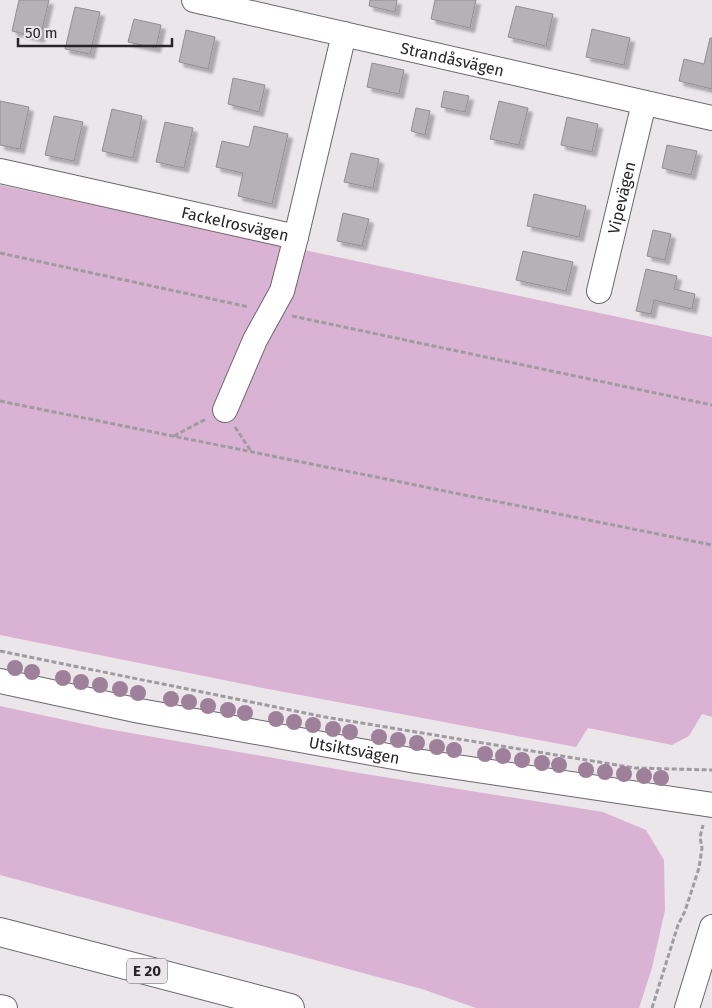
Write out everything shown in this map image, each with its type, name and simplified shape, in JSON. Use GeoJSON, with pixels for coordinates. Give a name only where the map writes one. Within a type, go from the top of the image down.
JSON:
{"type":"FeatureCollection","features":[{"type":"Feature","properties":{"kind":"highway","name":"E 20"},"geometry":{"type":"LineString","coordinates":[[0,932],[290,1008]]}},
{"type":"Feature","properties":{"kind":"street","name":"Strandåsvägen"},"geometry":{"type":"LineString","coordinates":[[194,0],[712,118]]}},
{"type":"Feature","properties":{"kind":"street","name":"Fackelrosvägen"},"geometry":{"type":"LineString","coordinates":[[0,171],[296,237],[344,34]]}},
{"type":"Feature","properties":{"kind":"street","name":"Vipevägen"},"geometry":{"type":"LineString","coordinates":[[599,290],[644,103]]}},
{"type":"Feature","properties":{"kind":"street"},"geometry":{"type":"LineString","coordinates":[[225,410],[255,340],[282,291],[296,237]]}},
{"type":"Feature","properties":{"kind":"street","name":"Utsiktsvägen"},"geometry":{"type":"LineString","coordinates":[[0,681],[140,711],[416,762],[710,805]]}},
{"type":"Feature","properties":{"kind":"street"},"geometry":{"type":"LineString","coordinates":[[687,1008],[712,927]]}},
{"type":"Feature","properties":{"kind":"street"},"geometry":{"type":"LineString","coordinates":[[0,1007],[4,1008]]}},
{"type":"Feature","properties":{"kind":"path"},"geometry":{"type":"LineString","coordinates":[[0,253],[712,405]]}},
{"type":"Feature","properties":{"kind":"path"},"geometry":{"type":"LineString","coordinates":[[0,401],[712,545]]}},
{"type":"Feature","properties":{"kind":"path"},"geometry":{"type":"LineString","coordinates":[[0,651],[325,717],[635,768],[712,770]]}},
{"type":"Feature","properties":{"kind":"path"},"geometry":{"type":"LineString","coordinates":[[652,1008],[678,925],[699,868],[702,848],[700,837],[710,805]]}},
{"type":"Feature","properties":{"kind":"shaded area"},"geometry":{"type":"Polygon","coordinates":[[[0,185],[712,337],[712,717],[702,714],[689,736],[672,745],[588,728],[576,747],[263,688],[0,635],[0,185]]]}},
{"type":"Feature","properties":{"kind":"shaded area"},"geometry":{"type":"Polygon","coordinates":[[[0,706],[102,728],[359,773],[603,812],[646,830],[664,860],[665,910],[652,968],[639,1008],[476,1008],[422,989],[0,875],[0,706]]]}},
{"type":"Feature","properties":{"kind":"building"},"geometry":{"type":"Polygon","coordinates":[[[19,0],[49,0],[40,38],[12,31],[19,0]]]}},
{"type":"Feature","properties":{"kind":"building"},"geometry":{"type":"Polygon","coordinates":[[[370,0],[397,0],[395,12],[369,6],[370,0]]]}},
{"type":"Feature","properties":{"kind":"building"},"geometry":{"type":"Polygon","coordinates":[[[435,0],[476,0],[470,28],[431,19],[435,0]]]}},
{"type":"Feature","properties":{"kind":"building"},"geometry":{"type":"Polygon","coordinates":[[[516,6],[553,14],[546,46],[508,37],[516,6]]]}},
{"type":"Feature","properties":{"kind":"building"},"geometry":{"type":"Polygon","coordinates":[[[75,7],[100,12],[90,54],[65,49],[75,7]]]}},
{"type":"Feature","properties":{"kind":"building"},"geometry":{"type":"Polygon","coordinates":[[[134,19],[161,25],[156,48],[128,42],[134,19]]]}},
{"type":"Feature","properties":{"kind":"building"},"geometry":{"type":"Polygon","coordinates":[[[592,29],[630,38],[624,65],[586,57],[592,29]]]}},
{"type":"Feature","properties":{"kind":"building"},"geometry":{"type":"Polygon","coordinates":[[[186,30],[215,37],[208,69],[179,62],[186,30]]]}},
{"type":"Feature","properties":{"kind":"building"},"geometry":{"type":"Polygon","coordinates":[[[710,38],[712,38],[712,89],[679,81],[684,59],[704,64],[710,38]]]}},
{"type":"Feature","properties":{"kind":"building"},"geometry":{"type":"Polygon","coordinates":[[[372,63],[404,70],[399,94],[367,87],[372,63]]]}},
{"type":"Feature","properties":{"kind":"building"},"geometry":{"type":"Polygon","coordinates":[[[233,78],[265,85],[259,112],[228,104],[233,78]]]}},
{"type":"Feature","properties":{"kind":"building"},"geometry":{"type":"Polygon","coordinates":[[[444,91],[469,96],[465,112],[441,107],[444,91]]]}},
{"type":"Feature","properties":{"kind":"building"},"geometry":{"type":"Polygon","coordinates":[[[0,101],[29,107],[20,149],[0,145],[0,101]]]}},
{"type":"Feature","properties":{"kind":"building"},"geometry":{"type":"Polygon","coordinates":[[[499,101],[528,108],[519,145],[490,139],[499,101]]]}},
{"type":"Feature","properties":{"kind":"building"},"geometry":{"type":"Polygon","coordinates":[[[416,108],[430,111],[425,135],[411,131],[416,108]]]}},
{"type":"Feature","properties":{"kind":"building"},"geometry":{"type":"Polygon","coordinates":[[[112,109],[142,116],[133,158],[102,151],[112,109]]]}},
{"type":"Feature","properties":{"kind":"building"},"geometry":{"type":"Polygon","coordinates":[[[54,116],[83,122],[74,161],[45,155],[54,116]]]}},
{"type":"Feature","properties":{"kind":"building"},"geometry":{"type":"Polygon","coordinates":[[[567,117],[598,124],[592,152],[561,145],[567,117]]]}},
{"type":"Feature","properties":{"kind":"building"},"geometry":{"type":"Polygon","coordinates":[[[165,122],[193,128],[184,168],[156,162],[165,122]]]}},
{"type":"Feature","properties":{"kind":"building"},"geometry":{"type":"Polygon","coordinates":[[[254,126],[288,134],[272,204],[238,196],[243,173],[216,167],[222,141],[249,147],[254,126]]]}},
{"type":"Feature","properties":{"kind":"building"},"geometry":{"type":"Polygon","coordinates":[[[667,145],[697,151],[691,175],[662,168],[667,145]]]}},
{"type":"Feature","properties":{"kind":"building"},"geometry":{"type":"Polygon","coordinates":[[[351,153],[379,159],[373,188],[344,182],[351,153]]]}},
{"type":"Feature","properties":{"kind":"building"},"geometry":{"type":"Polygon","coordinates":[[[534,194],[586,206],[579,237],[527,226],[534,194]]]}},
{"type":"Feature","properties":{"kind":"building"},"geometry":{"type":"Polygon","coordinates":[[[343,213],[369,219],[362,246],[337,241],[343,213]]]}},
{"type":"Feature","properties":{"kind":"building"},"geometry":{"type":"Polygon","coordinates":[[[653,230],[671,234],[665,260],[647,256],[653,230]]]}},
{"type":"Feature","properties":{"kind":"building"},"geometry":{"type":"Polygon","coordinates":[[[523,251],[573,262],[566,291],[516,280],[523,251]]]}},
{"type":"Feature","properties":{"kind":"building"},"geometry":{"type":"Polygon","coordinates":[[[646,269],[677,276],[674,289],[695,294],[692,309],[654,300],[651,314],[636,311],[646,269]]]}}]}
